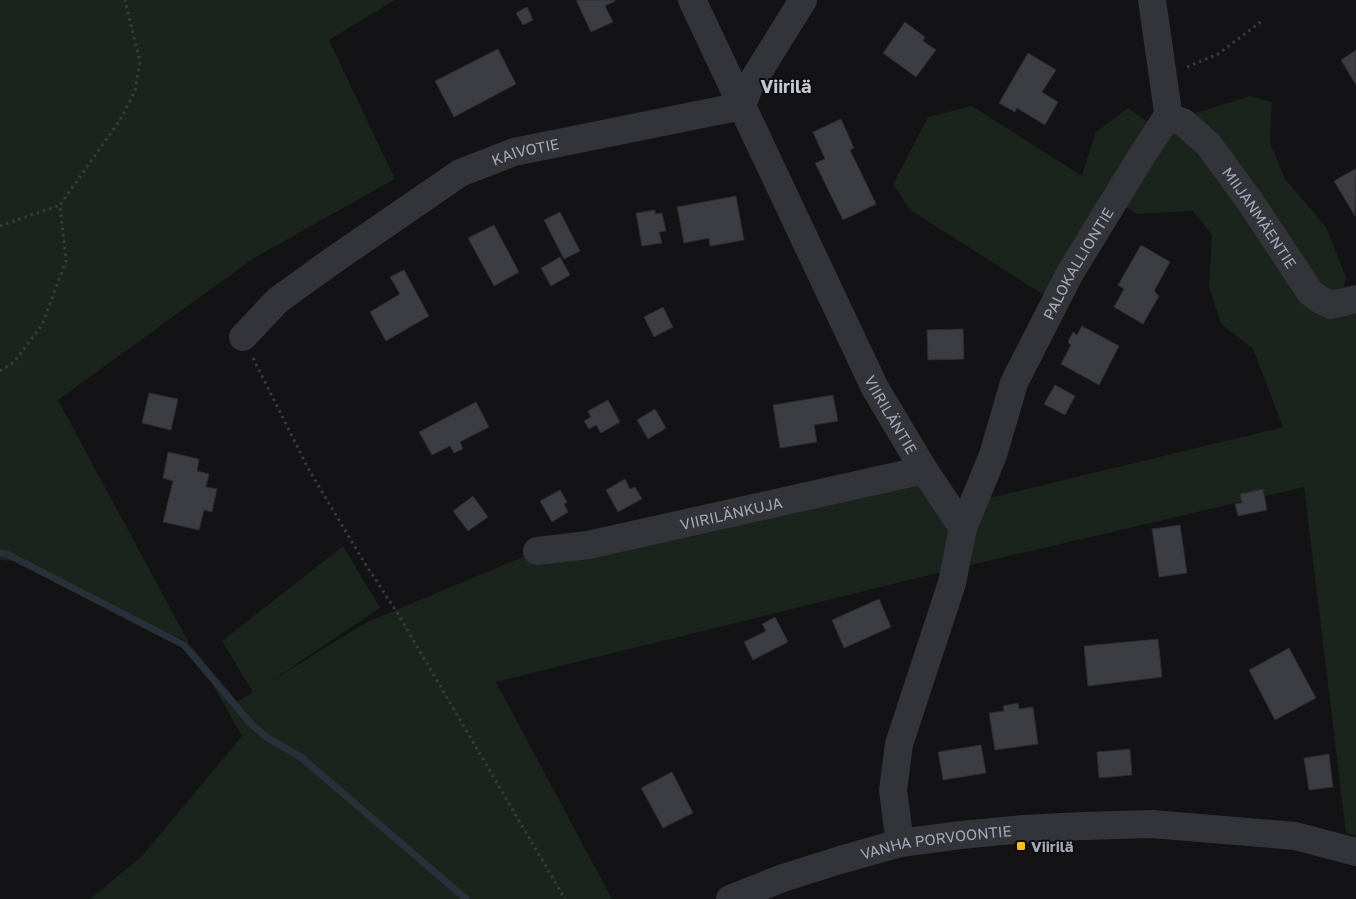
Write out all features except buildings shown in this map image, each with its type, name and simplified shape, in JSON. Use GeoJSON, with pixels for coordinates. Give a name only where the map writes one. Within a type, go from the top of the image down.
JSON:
{"type":"FeatureCollection","features":[{"type":"Feature","properties":{"kind":"street","name":"VIIRILÄNTIE"},"geometry":{"type":"LineString","coordinates":[[692,0],[875,388],[924,470],[963,528]]}},
{"type":"Feature","properties":{"kind":"street"},"geometry":{"type":"LineString","coordinates":[[742,106],[749,87],[803,0]]}},
{"type":"Feature","properties":{"kind":"street"},"geometry":{"type":"LineString","coordinates":[[1152,0],[1168,112],[1167,117]]}},
{"type":"Feature","properties":{"kind":"street","name":"KAIVOTIE"},"geometry":{"type":"LineString","coordinates":[[242,337],[278,300],[460,172],[514,152],[742,106]]}},
{"type":"Feature","properties":{"kind":"street","name":"MIIJANMÄENTIE"},"geometry":{"type":"LineString","coordinates":[[1167,117],[1183,122],[1208,144],[1249,200],[1310,292],[1332,305],[1356,299]]}},
{"type":"Feature","properties":{"kind":"street","name":"PALOKALLIONTIE"},"geometry":{"type":"LineString","coordinates":[[963,528],[993,455],[1014,383],[1070,273],[1167,117]]}},
{"type":"Feature","properties":{"kind":"street","name":"VIIRILÄNKUJA"},"geometry":{"type":"LineString","coordinates":[[537,551],[588,545],[924,470]]}},
{"type":"Feature","properties":{"kind":"street"},"geometry":{"type":"LineString","coordinates":[[900,843],[893,790],[899,744],[952,582],[963,528]]}},
{"type":"Feature","properties":{"kind":"street","name":"VANHA PORVOONTIE"},"geometry":{"type":"LineString","coordinates":[[730,899],[783,878],[900,843],[961,835],[1023,830],[1152,824],[1295,836],[1356,852]]}},
{"type":"Feature","properties":{"kind":"path"},"geometry":{"type":"LineString","coordinates":[[0,226],[60,206],[120,120],[135,90],[140,62],[126,0]]}},
{"type":"Feature","properties":{"kind":"path"},"geometry":{"type":"LineString","coordinates":[[1162,76],[1218,54],[1262,21]]}},
{"type":"Feature","properties":{"kind":"path"},"geometry":{"type":"LineString","coordinates":[[0,371],[14,362],[42,325],[66,261],[60,206]]}},
{"type":"Feature","properties":{"kind":"path"},"geometry":{"type":"LineString","coordinates":[[242,337],[309,470],[364,562],[403,622],[565,899]]}},
{"type":"Feature","properties":{"kind":"shaded area"},"geometry":{"type":"Polygon","coordinates":[[[0,0],[395,0],[329,40],[395,179],[254,258],[58,400],[189,643],[24,562],[0,560],[0,0]]]}},
{"type":"Feature","properties":{"kind":"shaded area"},"geometry":{"type":"Polygon","coordinates":[[[1250,96],[1272,102],[1270,142],[1285,179],[1326,227],[1346,277],[1338,315],[1356,309],[1356,836],[1346,833],[1304,487],[954,569],[496,682],[612,899],[90,899],[142,856],[242,736],[189,643],[237,702],[253,692],[222,641],[343,546],[380,608],[271,681],[365,623],[537,551],[924,470],[963,528],[973,502],[1283,427],[1253,349],[1221,324],[1209,286],[1212,235],[1193,211],[1137,214],[1115,201],[1055,302],[910,210],[893,184],[928,117],[972,106],[1082,176],[1095,133],[1128,108],[1159,130],[1193,114],[1250,96]]]}},
{"type":"Feature","properties":{"kind":"waterway"},"geometry":{"type":"LineString","coordinates":[[0,553],[7,554],[184,645],[252,725],[268,738],[302,758],[466,899]]}},
{"type":"Feature","properties":{"kind":"place","name":"Viirilä"},"geometry":{"type":"Point","coordinates":[1021,846]}},
{"type":"Feature","properties":{"kind":"district","name":"Viirilä"},"geometry":{"type":"Point","coordinates":[786,86]}}]}
